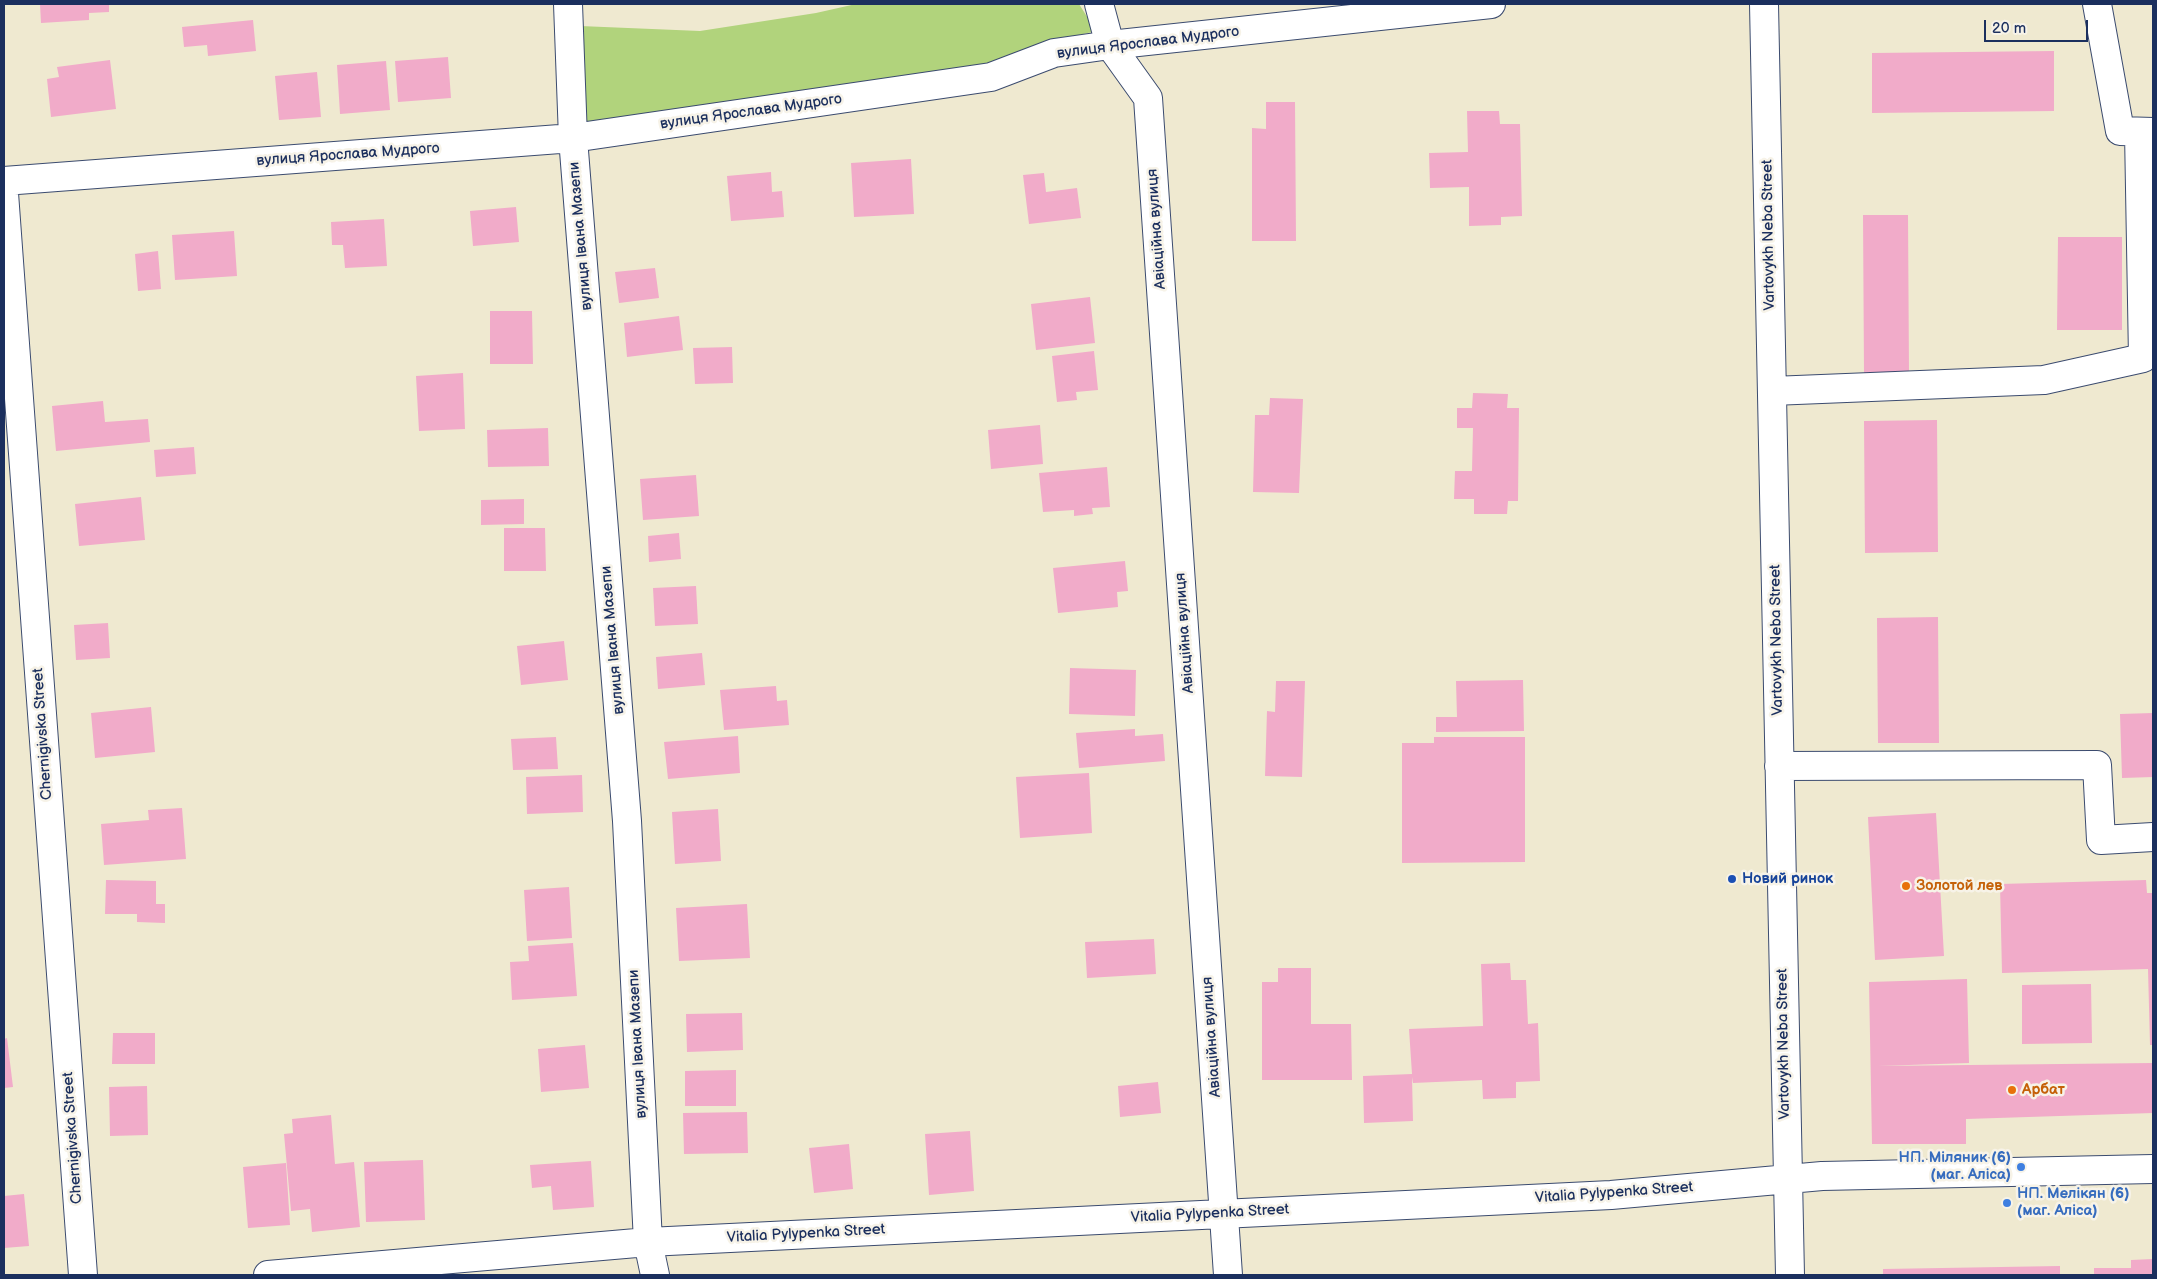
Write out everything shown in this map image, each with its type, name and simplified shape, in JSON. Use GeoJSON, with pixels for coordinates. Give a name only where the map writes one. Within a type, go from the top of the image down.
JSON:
{"type":"FeatureCollection","features":[{"type":"Feature","properties":{"kind":"street","name":"вулиця Івана Мазепи"},"geometry":{"type":"LineString","coordinates":[[568,4],[573,138],[627,821],[648,1242],[654,1275]]}},
{"type":"Feature","properties":{"kind":"street","name":"Авіаційна вулиця"},"geometry":{"type":"LineString","coordinates":[[1099,4],[1110,45],[1148,98],[1228,1275]]}},
{"type":"Feature","properties":{"kind":"street","name":"вулиця Ярослава Мудрого"},"geometry":{"type":"LineString","coordinates":[[4,181],[573,138],[991,77],[1054,53],[1110,45],[1491,4]]}},
{"type":"Feature","properties":{"kind":"street","name":"Vartovykh Neba Street"},"geometry":{"type":"LineString","coordinates":[[1764,4],[1790,1275]]}},
{"type":"Feature","properties":{"kind":"street"},"geometry":{"type":"LineString","coordinates":[[1772,391],[2044,380],[2148,358],[2146,132],[2120,131],[2097,4]]}},
{"type":"Feature","properties":{"kind":"street","name":"Chernigivska Street"},"geometry":{"type":"LineString","coordinates":[[4,193],[83,1275]]}},
{"type":"Feature","properties":{"kind":"street"},"geometry":{"type":"LineString","coordinates":[[1779,766],[2097,765],[2101,840],[2153,837]]}},
{"type":"Feature","properties":{"kind":"street","name":"Vitalia Pylypenka Street"},"geometry":{"type":"LineString","coordinates":[[268,1275],[648,1242],[1611,1195],[1787,1181],[1822,1176],[2153,1169]]}},
{"type":"Feature","properties":{"kind":"green space"},"geometry":{"type":"Polygon","coordinates":[[[856,4],[1079,4],[1096,31],[1050,42],[988,66],[582,126],[580,26],[700,31],[816,13],[856,4]]]}},
{"type":"Feature","properties":{"kind":"building"},"geometry":{"type":"Polygon","coordinates":[[[40,4],[109,4],[109,12],[89,13],[89,20],[41,23],[40,4]]]}},
{"type":"Feature","properties":{"kind":"building"},"geometry":{"type":"Polygon","coordinates":[[[253,20],[256,51],[208,56],[207,45],[184,47],[182,27],[253,20]]]}},
{"type":"Feature","properties":{"kind":"building"},"geometry":{"type":"Polygon","coordinates":[[[2054,51],[2054,111],[1872,113],[1872,53],[2054,51]]]}},
{"type":"Feature","properties":{"kind":"building"},"geometry":{"type":"Polygon","coordinates":[[[448,57],[451,98],[398,102],[395,61],[448,57]]]}},
{"type":"Feature","properties":{"kind":"building"},"geometry":{"type":"Polygon","coordinates":[[[110,60],[116,109],[51,117],[47,79],[59,77],[57,67],[110,60]]]}},
{"type":"Feature","properties":{"kind":"building"},"geometry":{"type":"Polygon","coordinates":[[[386,61],[390,110],[340,114],[337,65],[386,61]]]}},
{"type":"Feature","properties":{"kind":"building"},"geometry":{"type":"Polygon","coordinates":[[[317,72],[321,117],[279,120],[275,76],[317,72]]]}},
{"type":"Feature","properties":{"kind":"building"},"geometry":{"type":"Polygon","coordinates":[[[1266,102],[1295,102],[1296,241],[1252,241],[1252,128],[1266,129],[1266,102]]]}},
{"type":"Feature","properties":{"kind":"building"},"geometry":{"type":"Polygon","coordinates":[[[1467,111],[1499,111],[1500,124],[1520,124],[1522,216],[1501,217],[1501,225],[1469,226],[1469,187],[1430,188],[1429,153],[1468,152],[1467,111]]]}},
{"type":"Feature","properties":{"kind":"building"},"geometry":{"type":"Polygon","coordinates":[[[911,159],[914,214],[854,217],[851,163],[911,159]]]}},
{"type":"Feature","properties":{"kind":"building"},"geometry":{"type":"Polygon","coordinates":[[[771,172],[772,192],[782,191],[784,217],[731,221],[727,176],[771,172]]]}},
{"type":"Feature","properties":{"kind":"building"},"geometry":{"type":"Polygon","coordinates":[[[1044,173],[1046,192],[1077,188],[1081,218],[1029,224],[1023,175],[1044,173]]]}},
{"type":"Feature","properties":{"kind":"building"},"geometry":{"type":"Polygon","coordinates":[[[516,207],[519,242],[473,246],[470,211],[516,207]]]}},
{"type":"Feature","properties":{"kind":"building"},"geometry":{"type":"Polygon","coordinates":[[[1863,215],[1908,215],[1909,373],[1864,373],[1863,215]]]}},
{"type":"Feature","properties":{"kind":"building"},"geometry":{"type":"Polygon","coordinates":[[[384,219],[387,266],[345,268],[343,245],[332,245],[331,222],[384,219]]]}},
{"type":"Feature","properties":{"kind":"building"},"geometry":{"type":"Polygon","coordinates":[[[234,231],[237,276],[175,280],[172,235],[234,231]]]}},
{"type":"Feature","properties":{"kind":"building"},"geometry":{"type":"Polygon","coordinates":[[[2058,237],[2122,237],[2122,330],[2057,330],[2058,237]]]}},
{"type":"Feature","properties":{"kind":"building"},"geometry":{"type":"Polygon","coordinates":[[[158,251],[161,289],[138,291],[135,254],[158,251]]]}},
{"type":"Feature","properties":{"kind":"building"},"geometry":{"type":"Polygon","coordinates":[[[655,268],[659,298],[619,303],[615,272],[655,268]]]}},
{"type":"Feature","properties":{"kind":"building"},"geometry":{"type":"Polygon","coordinates":[[[1090,297],[1095,343],[1036,350],[1031,304],[1090,297]]]}},
{"type":"Feature","properties":{"kind":"building"},"geometry":{"type":"Polygon","coordinates":[[[490,311],[532,311],[533,364],[490,364],[490,311]]]}},
{"type":"Feature","properties":{"kind":"building"},"geometry":{"type":"Polygon","coordinates":[[[679,316],[683,350],[627,357],[624,323],[679,316]]]}},
{"type":"Feature","properties":{"kind":"building"},"geometry":{"type":"Polygon","coordinates":[[[732,347],[733,383],[695,384],[693,348],[732,347]]]}},
{"type":"Feature","properties":{"kind":"building"},"geometry":{"type":"Polygon","coordinates":[[[1094,351],[1098,390],[1076,392],[1077,400],[1057,402],[1052,356],[1094,351]]]}},
{"type":"Feature","properties":{"kind":"building"},"geometry":{"type":"Polygon","coordinates":[[[463,373],[465,429],[419,431],[416,376],[463,373]]]}},
{"type":"Feature","properties":{"kind":"building"},"geometry":{"type":"Polygon","coordinates":[[[1473,393],[1508,394],[1507,408],[1519,408],[1518,501],[1508,501],[1507,514],[1474,514],[1474,499],[1454,499],[1455,471],[1472,471],[1473,428],[1457,428],[1457,408],[1472,408],[1473,393]]]}},
{"type":"Feature","properties":{"kind":"building"},"geometry":{"type":"Polygon","coordinates":[[[1270,398],[1303,399],[1299,493],[1253,492],[1255,415],[1269,415],[1270,398]]]}},
{"type":"Feature","properties":{"kind":"building"},"geometry":{"type":"Polygon","coordinates":[[[103,401],[105,422],[148,419],[150,442],[56,451],[52,406],[103,401]]]}},
{"type":"Feature","properties":{"kind":"building"},"geometry":{"type":"Polygon","coordinates":[[[1937,420],[1938,552],[1865,553],[1864,421],[1937,420]]]}},
{"type":"Feature","properties":{"kind":"building"},"geometry":{"type":"Polygon","coordinates":[[[1040,425],[1043,464],[991,469],[988,430],[1040,425]]]}},
{"type":"Feature","properties":{"kind":"building"},"geometry":{"type":"Polygon","coordinates":[[[548,428],[549,466],[488,467],[487,430],[548,428]]]}},
{"type":"Feature","properties":{"kind":"building"},"geometry":{"type":"Polygon","coordinates":[[[194,447],[196,474],[156,477],[154,450],[194,447]]]}},
{"type":"Feature","properties":{"kind":"building"},"geometry":{"type":"Polygon","coordinates":[[[1107,467],[1110,507],[1092,508],[1093,514],[1074,516],[1074,510],[1043,512],[1039,473],[1107,467]]]}},
{"type":"Feature","properties":{"kind":"building"},"geometry":{"type":"Polygon","coordinates":[[[696,475],[699,516],[643,520],[640,479],[696,475]]]}},
{"type":"Feature","properties":{"kind":"building"},"geometry":{"type":"Polygon","coordinates":[[[141,497],[145,540],[79,546],[75,504],[141,497]]]}},
{"type":"Feature","properties":{"kind":"building"},"geometry":{"type":"Polygon","coordinates":[[[524,499],[524,524],[481,525],[481,500],[524,499]]]}},
{"type":"Feature","properties":{"kind":"building"},"geometry":{"type":"Polygon","coordinates":[[[504,528],[545,528],[546,571],[504,571],[504,528]]]}},
{"type":"Feature","properties":{"kind":"building"},"geometry":{"type":"Polygon","coordinates":[[[679,533],[681,559],[649,562],[648,536],[679,533]]]}},
{"type":"Feature","properties":{"kind":"building"},"geometry":{"type":"Polygon","coordinates":[[[1125,561],[1128,591],[1117,592],[1118,607],[1058,613],[1053,568],[1125,561]]]}},
{"type":"Feature","properties":{"kind":"building"},"geometry":{"type":"Polygon","coordinates":[[[696,586],[698,624],[655,626],[653,588],[696,586]]]}},
{"type":"Feature","properties":{"kind":"building"},"geometry":{"type":"Polygon","coordinates":[[[1938,617],[1939,743],[1878,743],[1877,618],[1938,617]]]}},
{"type":"Feature","properties":{"kind":"building"},"geometry":{"type":"Polygon","coordinates":[[[108,623],[110,658],[76,660],[74,625],[108,623]]]}},
{"type":"Feature","properties":{"kind":"building"},"geometry":{"type":"Polygon","coordinates":[[[564,641],[568,680],[521,685],[517,646],[564,641]]]}},
{"type":"Feature","properties":{"kind":"building"},"geometry":{"type":"Polygon","coordinates":[[[702,653],[705,685],[658,689],[656,657],[702,653]]]}},
{"type":"Feature","properties":{"kind":"building"},"geometry":{"type":"Polygon","coordinates":[[[1070,668],[1136,670],[1135,716],[1069,714],[1070,668]]]}},
{"type":"Feature","properties":{"kind":"building"},"geometry":{"type":"Polygon","coordinates":[[[1523,680],[1524,731],[1436,732],[1436,717],[1457,717],[1456,681],[1523,680]]]}},
{"type":"Feature","properties":{"kind":"building"},"geometry":{"type":"Polygon","coordinates":[[[1276,681],[1305,681],[1302,777],[1265,776],[1267,711],[1275,712],[1276,681]]]}},
{"type":"Feature","properties":{"kind":"building"},"geometry":{"type":"Polygon","coordinates":[[[776,686],[777,701],[787,700],[789,725],[724,730],[720,690],[776,686]]]}},
{"type":"Feature","properties":{"kind":"building"},"geometry":{"type":"Polygon","coordinates":[[[151,707],[155,752],[95,758],[91,713],[151,707]]]}},
{"type":"Feature","properties":{"kind":"building"},"geometry":{"type":"Polygon","coordinates":[[[2153,713],[2153,777],[2122,778],[2120,714],[2153,713]]]}},
{"type":"Feature","properties":{"kind":"building"},"geometry":{"type":"Polygon","coordinates":[[[1135,729],[1135,736],[1163,734],[1165,761],[1079,768],[1076,733],[1135,729]]]}},
{"type":"Feature","properties":{"kind":"building"},"geometry":{"type":"Polygon","coordinates":[[[738,736],[740,773],[668,779],[664,742],[738,736]]]}},
{"type":"Feature","properties":{"kind":"building"},"geometry":{"type":"Polygon","coordinates":[[[556,737],[558,769],[513,770],[511,739],[556,737]]]}},
{"type":"Feature","properties":{"kind":"building"},"geometry":{"type":"Polygon","coordinates":[[[1434,737],[1525,737],[1525,862],[1402,863],[1402,743],[1434,743],[1434,737]]]}},
{"type":"Feature","properties":{"kind":"building"},"geometry":{"type":"Polygon","coordinates":[[[1089,773],[1092,833],[1020,838],[1016,777],[1089,773]]]}},
{"type":"Feature","properties":{"kind":"building"},"geometry":{"type":"Polygon","coordinates":[[[582,775],[583,812],[527,814],[526,777],[582,775]]]}},
{"type":"Feature","properties":{"kind":"building"},"geometry":{"type":"Polygon","coordinates":[[[182,808],[186,859],[104,865],[101,824],[149,820],[148,810],[182,808]]]}},
{"type":"Feature","properties":{"kind":"building"},"geometry":{"type":"Polygon","coordinates":[[[718,809],[721,861],[675,864],[672,812],[718,809]]]}},
{"type":"Feature","properties":{"kind":"building","name":"Золотой лев"},"geometry":{"type":"Polygon","coordinates":[[[1936,813],[1944,956],[1875,960],[1868,817],[1936,813]]]}},
{"type":"Feature","properties":{"kind":"building"},"geometry":{"type":"Polygon","coordinates":[[[106,880],[156,881],[156,904],[165,904],[165,923],[137,922],[137,914],[105,914],[106,880]]]}},
{"type":"Feature","properties":{"kind":"building"},"geometry":{"type":"Polygon","coordinates":[[[2146,880],[2147,893],[2153,893],[2153,1045],[2150,1045],[2148,969],[2002,973],[2000,884],[2146,880]]]}},
{"type":"Feature","properties":{"kind":"building"},"geometry":{"type":"Polygon","coordinates":[[[569,887],[572,938],[527,941],[524,890],[569,887]]]}},
{"type":"Feature","properties":{"kind":"building"},"geometry":{"type":"Polygon","coordinates":[[[747,904],[750,958],[679,961],[676,908],[747,904]]]}},
{"type":"Feature","properties":{"kind":"building"},"geometry":{"type":"Polygon","coordinates":[[[1154,939],[1156,974],[1087,978],[1085,942],[1154,939]]]}},
{"type":"Feature","properties":{"kind":"building"},"geometry":{"type":"Polygon","coordinates":[[[573,943],[577,996],[512,1000],[510,962],[529,961],[528,946],[573,943]]]}},
{"type":"Feature","properties":{"kind":"building"},"geometry":{"type":"Polygon","coordinates":[[[1510,963],[1511,980],[1526,980],[1528,1024],[1538,1023],[1540,1081],[1516,1082],[1516,1098],[1483,1099],[1482,1080],[1413,1083],[1412,1077],[1413,1121],[1364,1123],[1363,1076],[1412,1074],[1409,1029],[1483,1026],[1481,964],[1510,963]]]}},
{"type":"Feature","properties":{"kind":"building"},"geometry":{"type":"Polygon","coordinates":[[[1278,968],[1311,968],[1311,1024],[1351,1024],[1352,1080],[1262,1080],[1262,982],[1278,982],[1278,968]]]}},
{"type":"Feature","properties":{"kind":"building","name":"Арбат"},"geometry":{"type":"Polygon","coordinates":[[[1967,979],[1969,1063],[1878,1066],[2153,1063],[2153,1113],[1966,1119],[1966,1144],[1872,1144],[1869,982],[1967,979]]]}},
{"type":"Feature","properties":{"kind":"building"},"geometry":{"type":"Polygon","coordinates":[[[2091,984],[2092,1043],[2022,1044],[2022,985],[2091,984]]]}},
{"type":"Feature","properties":{"kind":"building"},"geometry":{"type":"Polygon","coordinates":[[[742,1013],[743,1050],[687,1052],[686,1014],[742,1013]]]}},
{"type":"Feature","properties":{"kind":"building"},"geometry":{"type":"Polygon","coordinates":[[[113,1033],[155,1033],[155,1064],[112,1064],[113,1033]]]}},
{"type":"Feature","properties":{"kind":"building"},"geometry":{"type":"Polygon","coordinates":[[[7,1038],[13,1087],[4,1088],[4,1039],[7,1038]]]}},
{"type":"Feature","properties":{"kind":"building"},"geometry":{"type":"Polygon","coordinates":[[[585,1045],[589,1088],[541,1092],[538,1049],[585,1045]]]}},
{"type":"Feature","properties":{"kind":"building"},"geometry":{"type":"Polygon","coordinates":[[[736,1070],[736,1106],[685,1106],[685,1071],[736,1070]]]}},
{"type":"Feature","properties":{"kind":"building"},"geometry":{"type":"Polygon","coordinates":[[[1158,1082],[1161,1113],[1120,1117],[1118,1086],[1158,1082]]]}},
{"type":"Feature","properties":{"kind":"building"},"geometry":{"type":"Polygon","coordinates":[[[147,1086],[148,1135],[110,1136],[109,1087],[147,1086]]]}},
{"type":"Feature","properties":{"kind":"building"},"geometry":{"type":"Polygon","coordinates":[[[747,1112],[748,1153],[684,1154],[683,1113],[747,1112]]]}},
{"type":"Feature","properties":{"kind":"building"},"geometry":{"type":"Polygon","coordinates":[[[331,1115],[335,1164],[354,1162],[360,1227],[312,1232],[310,1209],[291,1211],[284,1134],[293,1133],[292,1119],[331,1115]]]}},
{"type":"Feature","properties":{"kind":"building"},"geometry":{"type":"Polygon","coordinates":[[[970,1131],[974,1191],[929,1195],[925,1134],[970,1131]]]}},
{"type":"Feature","properties":{"kind":"building"},"geometry":{"type":"Polygon","coordinates":[[[849,1144],[853,1189],[814,1193],[809,1148],[849,1144]]]}},
{"type":"Feature","properties":{"kind":"building"},"geometry":{"type":"Polygon","coordinates":[[[423,1160],[425,1220],[366,1222],[364,1162],[423,1160]]]}},
{"type":"Feature","properties":{"kind":"building"},"geometry":{"type":"Polygon","coordinates":[[[591,1161],[594,1207],[553,1210],[551,1186],[532,1188],[530,1165],[591,1161]]]}},
{"type":"Feature","properties":{"kind":"building"},"geometry":{"type":"Polygon","coordinates":[[[286,1163],[290,1225],[248,1228],[243,1167],[286,1163]]]}},
{"type":"Feature","properties":{"kind":"building"},"geometry":{"type":"Polygon","coordinates":[[[24,1194],[29,1246],[4,1248],[4,1196],[24,1194]]]}},
{"type":"Feature","properties":{"kind":"building"},"geometry":{"type":"Polygon","coordinates":[[[2153,1259],[2153,1275],[2094,1275],[2094,1268],[2131,1268],[2131,1260],[2153,1259]]]}},
{"type":"Feature","properties":{"kind":"building"},"geometry":{"type":"Polygon","coordinates":[[[2060,1266],[2060,1275],[1883,1275],[1883,1269],[2060,1266]]]}},
{"type":"Feature","properties":{"kind":"place","name":"Новий ринок"},"geometry":{"type":"Point","coordinates":[1732,879]}},
{"type":"Feature","properties":{"kind":"place","name":"Золотой лев"},"geometry":{"type":"Point","coordinates":[1906,886]}},
{"type":"Feature","properties":{"kind":"place","name":"Арбат"},"geometry":{"type":"Point","coordinates":[2012,1090]}},
{"type":"Feature","properties":{"kind":"place","name":"НП. Міляник (6) (маг. Аліса)"},"geometry":{"type":"Point","coordinates":[2021,1167]}},
{"type":"Feature","properties":{"kind":"place","name":"НП. Мелікян (6) (маг. Аліса)"},"geometry":{"type":"Point","coordinates":[2007,1203]}}]}
